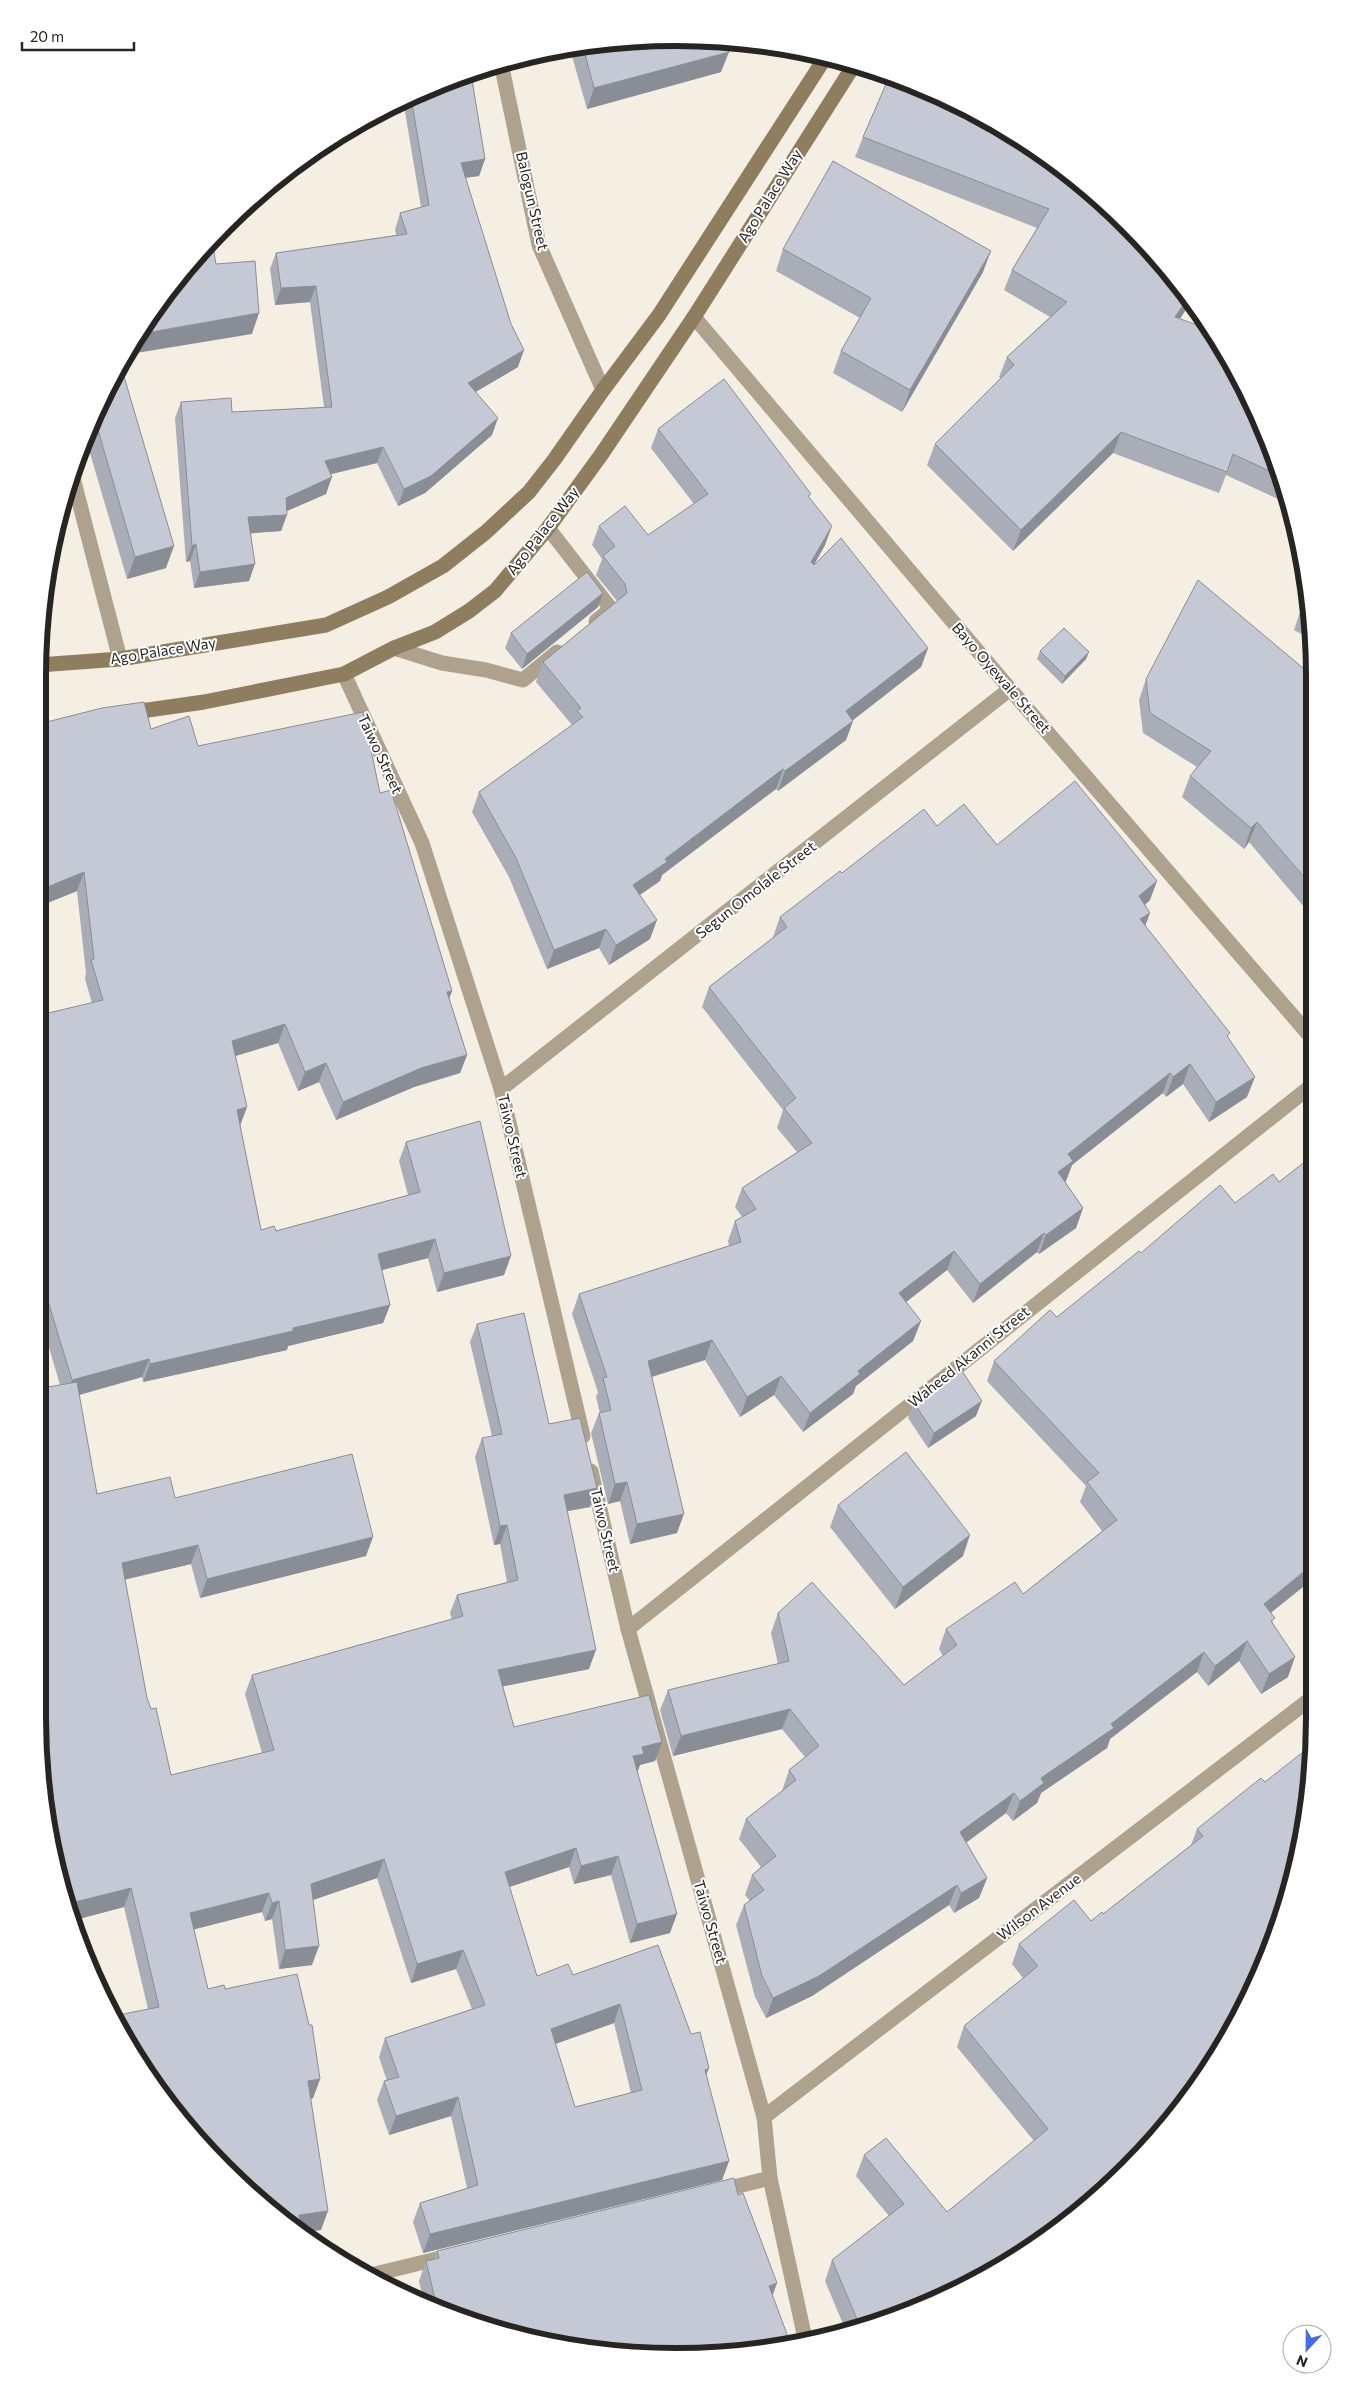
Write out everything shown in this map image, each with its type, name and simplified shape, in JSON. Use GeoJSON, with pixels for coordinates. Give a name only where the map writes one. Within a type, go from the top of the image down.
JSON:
{"type":"FeatureCollection","features":[{"type":"Feature","properties":{"kind":"main road","name":"Ago Palace Way"},"geometry":{"type":"LineString","coordinates":[[47,664],[120,659],[326,625],[388,597],[443,566],[486,532],[528,492],[554,460],[659,315],[821,64]]}},
{"type":"Feature","properties":{"kind":"main road","name":"Ago Palace Way"},"geometry":{"type":"LineString","coordinates":[[116,715],[204,702],[344,674],[394,648],[435,632],[489,596],[548,528],[601,455],[694,317],[850,71]]}},
{"type":"Feature","properties":{"kind":"street","name":"Balogun Street"},"geometry":{"type":"LineString","coordinates":[[504,71],[539,245],[603,390]]}},
{"type":"Feature","properties":{"kind":"street","name":"Bayo Oyewale Street"},"geometry":{"type":"LineString","coordinates":[[694,317],[1010,689],[1306,1031]]}},
{"type":"Feature","properties":{"kind":"street"},"geometry":{"type":"LineString","coordinates":[[76,488],[120,659]]}},
{"type":"Feature","properties":{"kind":"street"},"geometry":{"type":"LineString","coordinates":[[548,528],[611,609],[584,631]]}},
{"type":"Feature","properties":{"kind":"street"},"geometry":{"type":"LineString","coordinates":[[394,648],[442,663],[486,670],[523,680],[568,643]]}},
{"type":"Feature","properties":{"kind":"street","name":"Taiwo Street"},"geometry":{"type":"LineString","coordinates":[[344,674],[422,843],[502,1089],[628,1629],[764,2117],[770,2178],[804,2335]]}},
{"type":"Feature","properties":{"kind":"street","name":"Segun Omolale Street"},"geometry":{"type":"LineString","coordinates":[[502,1089],[1010,689]]}},
{"type":"Feature","properties":{"kind":"street","name":"Waheed Akanni Street"},"geometry":{"type":"LineString","coordinates":[[628,1629],[1306,1090]]}},
{"type":"Feature","properties":{"kind":"street","name":"Wilson Avenue"},"geometry":{"type":"LineString","coordinates":[[764,2117],[1306,1702]]}},
{"type":"Feature","properties":{"kind":"street"},"geometry":{"type":"LineString","coordinates":[[702,2194],[770,2178]]}},
{"type":"Feature","properties":{"kind":"street"},"geometry":{"type":"LineString","coordinates":[[379,2273],[462,2253]]}},
{"type":"Feature","properties":{"kind":"building"},"geometry":{"type":"Polygon","coordinates":[[[676,46],[728,49],[729,52],[594,88],[585,53],[676,46]]]}},
{"type":"Feature","properties":{"kind":"building"},"geometry":{"type":"Polygon","coordinates":[[[472,81],[485,159],[461,163],[511,324],[524,350],[468,383],[498,418],[431,476],[404,489],[383,447],[325,461],[332,477],[286,498],[287,515],[248,517],[255,564],[200,572],[196,544],[192,546],[181,402],[231,398],[232,412],[332,407],[316,286],[281,288],[276,253],[407,234],[400,213],[429,205],[412,104],[472,81]]]}},
{"type":"Feature","properties":{"kind":"building"},"geometry":{"type":"Polygon","coordinates":[[[886,83],[955,111],[1026,152],[1059,176],[1121,231],[1176,293],[1184,304],[1175,317],[1200,326],[1241,397],[1258,435],[1271,472],[1233,454],[1227,472],[1121,432],[1021,530],[935,444],[1014,365],[1007,357],[1067,302],[1012,270],[1049,209],[863,137],[886,83]]]}},
{"type":"Feature","properties":{"kind":"building"},"geometry":{"type":"Polygon","coordinates":[[[833,161],[991,251],[910,390],[841,351],[871,298],[783,249],[833,161]]]}},
{"type":"Feature","properties":{"kind":"building"},"geometry":{"type":"Polygon","coordinates":[[[213,250],[216,264],[255,261],[259,313],[148,333],[176,293],[213,250]]]}},
{"type":"Feature","properties":{"kind":"building"},"geometry":{"type":"Polygon","coordinates":[[[123,375],[174,546],[135,557],[97,428],[123,375]]]}},
{"type":"Feature","properties":{"kind":"building"},"geometry":{"type":"Polygon","coordinates":[[[724,379],[811,494],[808,496],[832,526],[811,562],[814,565],[841,538],[928,648],[846,711],[853,721],[785,771],[783,769],[665,859],[667,862],[633,885],[657,920],[616,945],[606,929],[554,950],[516,858],[479,792],[583,717],[577,711],[581,708],[543,662],[627,593],[625,584],[603,556],[615,546],[599,526],[625,506],[648,535],[708,494],[658,429],[724,379]]]}},
{"type":"Feature","properties":{"kind":"building"},"geometry":{"type":"Polygon","coordinates":[[[587,572],[603,593],[527,654],[511,633],[587,572]]]}},
{"type":"Feature","properties":{"kind":"building"},"geometry":{"type":"Polygon","coordinates":[[[1198,580],[1306,670],[1306,879],[1257,822],[1251,828],[1190,776],[1211,751],[1150,713],[1146,679],[1198,580]]]}},
{"type":"Feature","properties":{"kind":"building"},"geometry":{"type":"Polygon","coordinates":[[[1064,628],[1089,652],[1065,676],[1040,651],[1064,628]]]}},
{"type":"Feature","properties":{"kind":"building"},"geometry":{"type":"Polygon","coordinates":[[[144,702],[151,729],[189,716],[198,746],[363,712],[380,793],[391,790],[452,991],[447,992],[467,1055],[421,1068],[343,1102],[326,1063],[305,1072],[285,1024],[232,1041],[247,1107],[237,1110],[261,1230],[274,1226],[276,1231],[420,1192],[406,1142],[480,1121],[511,1256],[444,1273],[435,1239],[378,1254],[390,1305],[293,1328],[293,1331],[150,1364],[149,1359],[72,1380],[46,1294],[46,1014],[103,1000],[91,960],[94,959],[84,872],[46,888],[46,722],[102,708],[144,702]]]}},
{"type":"Feature","properties":{"kind":"building"},"geometry":{"type":"Polygon","coordinates":[[[1075,781],[1157,881],[1139,896],[1150,913],[1140,919],[1230,1033],[1227,1036],[1255,1077],[1216,1102],[1190,1064],[1173,1077],[1170,1073],[1068,1154],[1073,1161],[1058,1172],[1083,1208],[1046,1235],[1044,1233],[980,1284],[954,1251],[899,1293],[921,1321],[858,1371],[860,1374],[810,1413],[781,1376],[747,1397],[712,1340],[648,1361],[684,1514],[637,1524],[627,1482],[615,1484],[599,1413],[611,1410],[603,1378],[607,1377],[579,1294],[741,1242],[735,1221],[756,1209],[742,1188],[812,1143],[784,1108],[796,1098],[709,987],[787,927],[780,917],[840,871],[842,873],[924,809],[937,826],[964,804],[997,845],[1075,781]]]}},
{"type":"Feature","properties":{"kind":"building"},"geometry":{"type":"Polygon","coordinates":[[[1306,1161],[1306,1570],[1264,1604],[1275,1618],[1271,1621],[1295,1657],[1269,1674],[1247,1641],[1215,1666],[1204,1652],[1111,1724],[1114,1728],[1041,1778],[1044,1783],[1020,1801],[1014,1793],[960,1832],[987,1878],[961,1893],[957,1885],[819,1976],[773,1998],[762,1976],[744,1905],[764,1890],[752,1875],[776,1856],[746,1819],[796,1780],[789,1770],[819,1746],[790,1709],[681,1736],[668,1690],[789,1661],[778,1613],[812,1582],[904,1685],[957,1645],[946,1629],[1015,1582],[1023,1594],[1117,1520],[1087,1482],[1099,1473],[994,1361],[1050,1310],[1057,1317],[1139,1251],[1141,1253],[1220,1185],[1235,1203],[1273,1174],[1279,1182],[1306,1161]]]}},
{"type":"Feature","properties":{"kind":"building"},"geometry":{"type":"Polygon","coordinates":[[[524,1313],[549,1424],[580,1418],[597,1488],[564,1495],[596,1650],[498,1670],[514,1727],[649,1695],[662,1742],[642,1747],[644,1754],[633,1756],[677,1914],[637,1924],[618,1856],[581,1866],[576,1848],[505,1872],[537,1976],[568,1964],[573,1975],[658,1945],[691,2034],[700,2032],[709,2068],[705,2070],[729,2161],[430,2234],[420,2203],[478,2185],[458,2097],[396,2116],[384,2081],[399,2077],[385,2038],[485,2005],[463,1950],[417,1964],[384,1859],[311,1884],[319,1946],[285,1950],[279,1901],[272,1903],[269,1893],[190,1913],[208,1989],[224,1985],[225,1989],[297,1974],[309,2025],[312,2025],[320,2079],[308,2081],[328,2211],[299,2215],[301,2224],[261,2191],[203,2133],[152,2068],[121,2014],[159,2007],[131,1888],[74,1902],[68,1881],[58,1841],[52,1800],[46,1718],[46,1387],[77,1382],[97,1494],[170,1477],[175,1498],[352,1454],[373,1537],[207,1579],[198,1545],[122,1563],[147,1698],[151,1709],[156,1708],[171,1775],[274,1750],[252,1675],[463,1616],[457,1595],[518,1580],[507,1525],[500,1526],[482,1438],[502,1434],[477,1324],[524,1313]],[[620,2004],[551,2029],[575,2107],[642,2090],[620,2004]]]}},
{"type":"Feature","properties":{"kind":"building"},"geometry":{"type":"Polygon","coordinates":[[[962,1371],[982,1401],[934,1433],[914,1403],[962,1371]]]}},
{"type":"Feature","properties":{"kind":"building"},"geometry":{"type":"Polygon","coordinates":[[[906,1452],[970,1535],[903,1587],[838,1505],[906,1452]]]}},
{"type":"Feature","properties":{"kind":"building"},"geometry":{"type":"Polygon","coordinates":[[[1304,1751],[1294,1841],[1284,1881],[1258,1959],[1241,1997],[1221,2033],[1200,2068],[1176,2101],[1121,2163],[1059,2218],[1026,2242],[955,2283],[917,2300],[858,2320],[832,2260],[904,2204],[864,2155],[886,2138],[947,2212],[1048,2129],[964,2026],[1038,1966],[1019,1944],[1074,1900],[1091,1921],[1102,1912],[1103,1914],[1203,1836],[1197,1829],[1261,1778],[1265,1782],[1304,1751]]]}},
{"type":"Feature","properties":{"kind":"building"},"geometry":{"type":"Polygon","coordinates":[[[734,2178],[738,2195],[743,2193],[777,2283],[769,2286],[788,2338],[717,2346],[676,2348],[594,2342],[553,2336],[513,2326],[435,2300],[426,2261],[439,2258],[437,2251],[734,2178]]]}}]}
